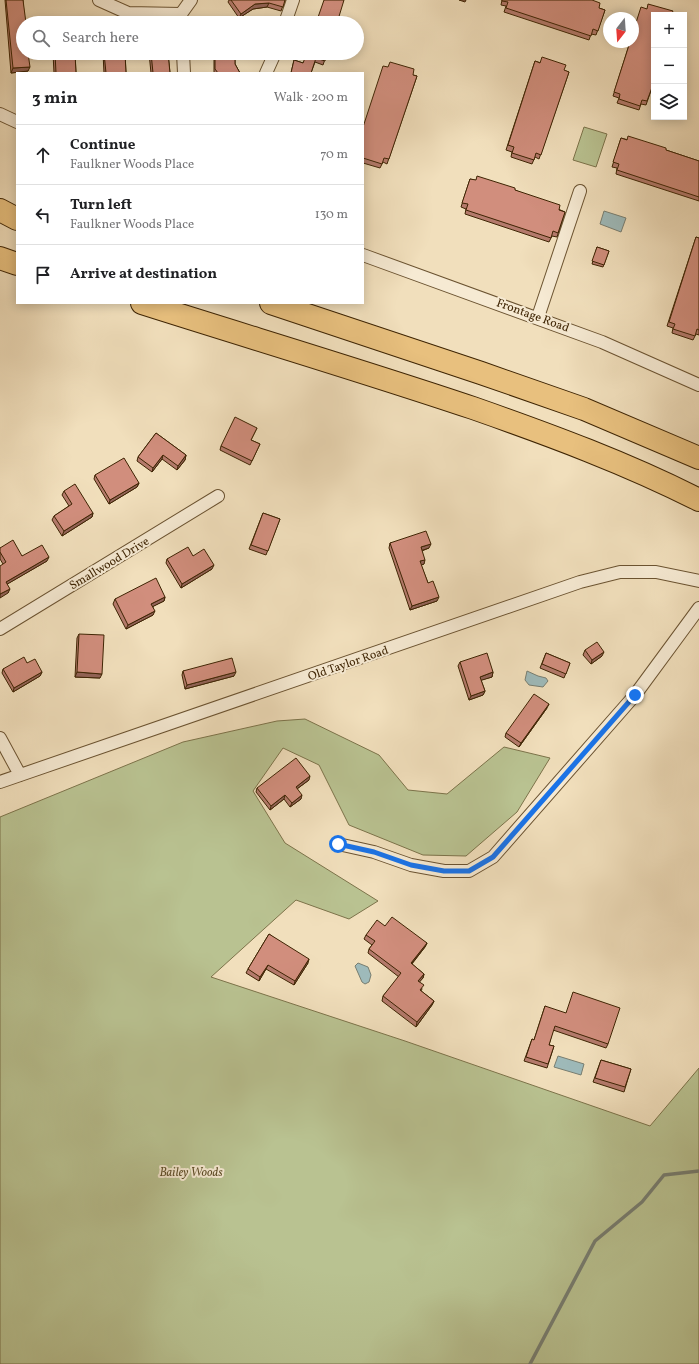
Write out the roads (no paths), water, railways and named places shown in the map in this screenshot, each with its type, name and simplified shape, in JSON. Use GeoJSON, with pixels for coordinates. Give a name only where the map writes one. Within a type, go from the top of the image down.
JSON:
{"type":"FeatureCollection","features":[{"type":"Feature","properties":{"kind":"highway"},"geometry":{"type":"LineString","coordinates":[[0,210],[16,219]]}},
{"type":"Feature","properties":{"kind":"highway"},"geometry":{"type":"LineString","coordinates":[[0,216],[16,220]]}},
{"type":"Feature","properties":{"kind":"highway"},"geometry":{"type":"LineString","coordinates":[[0,260],[16,264]]}},
{"type":"Feature","properties":{"kind":"highway"},"geometry":{"type":"LineString","coordinates":[[145,304],[430,394],[569,442],[699,500]]}},
{"type":"Feature","properties":{"kind":"highway"},"geometry":{"type":"LineString","coordinates":[[274,304],[569,404],[699,458]]}},
{"type":"Feature","properties":{"kind":"street"},"geometry":{"type":"LineString","coordinates":[[99,0],[128,13],[154,16]]}},
{"type":"Feature","properties":{"kind":"street"},"geometry":{"type":"LineString","coordinates":[[183,16],[191,0]]}},
{"type":"Feature","properties":{"kind":"street"},"geometry":{"type":"LineString","coordinates":[[287,16],[293,0]]}},
{"type":"Feature","properties":{"kind":"street"},"geometry":{"type":"LineString","coordinates":[[183,60],[184,72]]}},
{"type":"Feature","properties":{"kind":"street"},"geometry":{"type":"LineString","coordinates":[[266,72],[272,60]]}},
{"type":"Feature","properties":{"kind":"street"},"geometry":{"type":"LineString","coordinates":[[0,114],[16,122]]}},
{"type":"Feature","properties":{"kind":"street"},"geometry":{"type":"LineString","coordinates":[[538,317],[580,191]]}},
{"type":"Feature","properties":{"kind":"street","name":"Frontage Road"},"geometry":{"type":"LineString","coordinates":[[364,255],[538,317],[602,342],[699,384]]}},
{"type":"Feature","properties":{"kind":"street","name":"Smallwood Drive"},"geometry":{"type":"LineString","coordinates":[[0,629],[218,496]]}},
{"type":"Feature","properties":{"kind":"street","name":"Old Taylor Road"},"geometry":{"type":"LineString","coordinates":[[0,782],[580,582],[620,572],[656,572],[699,581]]}},
{"type":"Feature","properties":{"kind":"street"},"geometry":{"type":"LineString","coordinates":[[338,844],[374,852],[411,865],[444,871],[469,871],[493,857],[635,695],[699,608]]}},
{"type":"Feature","properties":{"kind":"street"},"geometry":{"type":"LineString","coordinates":[[0,738],[20,775]]}},
{"type":"Feature","properties":{"kind":"water"},"geometry":{"type":"Polygon","coordinates":[[[604,211],[626,218],[621,232],[600,224],[604,211]]]}},
{"type":"Feature","properties":{"kind":"water"},"geometry":{"type":"Polygon","coordinates":[[[527,671],[546,678],[548,681],[543,687],[529,685],[525,680],[527,671]]]}},
{"type":"Feature","properties":{"kind":"water"},"geometry":{"type":"Polygon","coordinates":[[[358,963],[368,967],[371,975],[369,982],[365,984],[362,982],[355,966],[358,963]]]}},
{"type":"Feature","properties":{"kind":"water"},"geometry":{"type":"Polygon","coordinates":[[[558,1056],[584,1064],[581,1075],[554,1067],[558,1056]]]}},
{"type":"Feature","properties":{"kind":"waterway"},"geometry":{"type":"LineString","coordinates":[[530,1364],[595,1241],[642,1202],[664,1175],[699,1171]]}},
{"type":"Feature","properties":{"kind":"park label","name":"Bailey Woods"},"geometry":{"type":"Point","coordinates":[191,1172]}}]}
